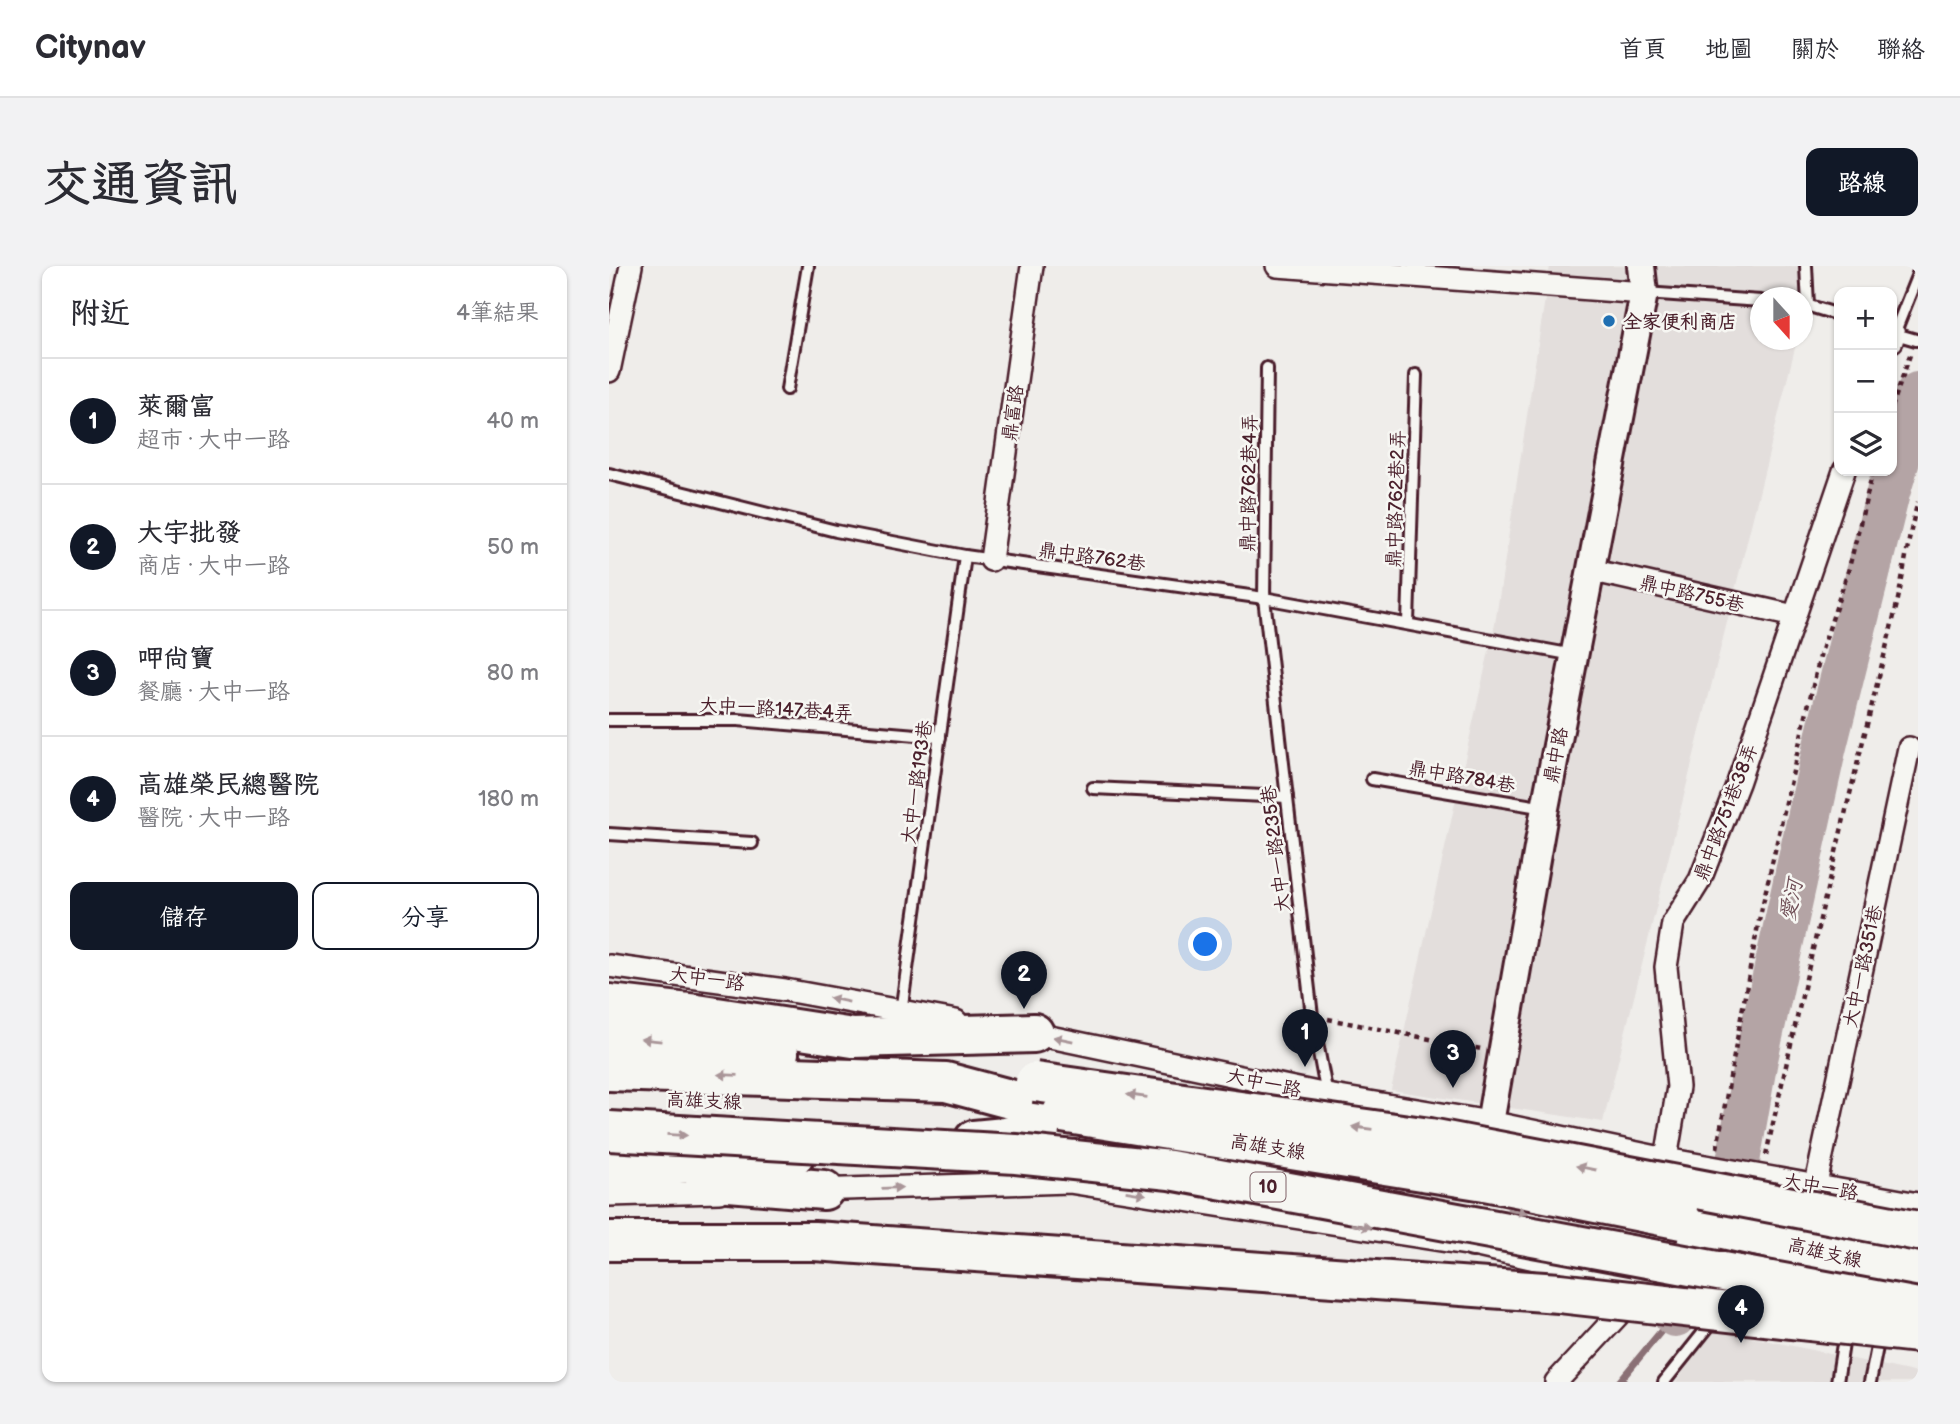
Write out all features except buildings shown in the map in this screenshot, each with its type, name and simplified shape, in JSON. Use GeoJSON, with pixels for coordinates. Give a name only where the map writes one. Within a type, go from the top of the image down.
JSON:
{"type":"FeatureCollection","features":[{"type":"Feature","properties":{"kind":"highway"},"geometry":{"type":"LineString","coordinates":[[609,1004],[697,1014],[853,1038],[1034,1033]]}},
{"type":"Feature","properties":{"kind":"highway"},"geometry":{"type":"LineString","coordinates":[[609,1035],[1035,1082],[1430,1138],[1918,1231]]}},
{"type":"Feature","properties":{"kind":"highway"},"geometry":{"type":"LineString","coordinates":[[609,1071],[946,1082],[1062,1113]]}},
{"type":"Feature","properties":{"kind":"highway","name":"高雄支線"},"geometry":{"type":"LineString","coordinates":[[609,1097],[1062,1113],[1485,1181],[1688,1234],[1918,1272]]}},
{"type":"Feature","properties":{"kind":"highway","name":"高雄支線"},"geometry":{"type":"LineString","coordinates":[[609,1131],[1016,1154],[1170,1170],[1918,1308]]}},
{"type":"Feature","properties":{"kind":"highway"},"geometry":{"type":"LineString","coordinates":[[609,1171],[1026,1135],[1225,1159],[1463,1201]]}},
{"type":"Feature","properties":{"kind":"highway"},"geometry":{"type":"LineString","coordinates":[[609,1171],[824,1190]]}},
{"type":"Feature","properties":{"kind":"highway"},"geometry":{"type":"LineString","coordinates":[[1688,1234],[1779,1220],[1918,1246]]}},
{"type":"Feature","properties":{"kind":"highway"},"geometry":{"type":"LineString","coordinates":[[609,1241],[814,1241],[1193,1267],[1559,1293],[1918,1333]]}},
{"type":"Feature","properties":{"kind":"street"},"geometry":{"type":"LineString","coordinates":[[609,371],[631,266]]}},
{"type":"Feature","properties":{"kind":"street","name":"鼎富路"},"geometry":{"type":"LineString","coordinates":[[991,559],[1032,266]]}},
{"type":"Feature","properties":{"kind":"street"},"geometry":{"type":"LineString","coordinates":[[1277,266],[1444,272],[1644,293]]}},
{"type":"Feature","properties":{"kind":"street","name":"鼎中路"},"geometry":{"type":"LineString","coordinates":[[1473,1245],[1463,1201],[1490,1122],[1545,808],[1644,293],[1641,266]]}},
{"type":"Feature","properties":{"kind":"street","name":"鼎中路751巷38弄"},"geometry":{"type":"LineString","coordinates":[[1666,1159],[1678,1087],[1666,967],[1673,923],[1700,880],[1734,795],[1842,476]]}},
{"type":"Feature","properties":{"kind":"street","name":"鼎中路755巷"},"geometry":{"type":"LineString","coordinates":[[1590,570],[1794,616]]}},
{"type":"Feature","properties":{"kind":"street","name":"大中一路351巷"},"geometry":{"type":"LineString","coordinates":[[1816,1184],[1914,748]]}},
{"type":"Feature","properties":{"kind":"street","name":"大中一路"},"geometry":{"type":"LineString","coordinates":[[609,966],[785,989],[901,1012],[1034,1033],[1327,1095],[1490,1122],[1666,1159],[1918,1204]]}},
{"type":"Feature","properties":{"kind":"street"},"geometry":{"type":"LineString","coordinates":[[609,1195],[1069,1182],[1473,1245],[1918,1342]]}},
{"type":"Feature","properties":{"kind":"street"},"geometry":{"type":"LineString","coordinates":[[1463,1201],[1688,1234],[1733,1255],[1918,1298]]}},
{"type":"Feature","properties":{"kind":"street"},"geometry":{"type":"LineString","coordinates":[[1556,1382],[1643,1284]]}},
{"type":"Feature","properties":{"kind":"street"},"geometry":{"type":"LineString","coordinates":[[1846,1328],[1860,1305],[1882,1291],[1918,1290]]}},
{"type":"Feature","properties":{"kind":"lane"},"geometry":{"type":"LineString","coordinates":[[787,389],[808,266]]}},
{"type":"Feature","properties":{"kind":"lane"},"geometry":{"type":"LineString","coordinates":[[1805,287],[1806,266]]}},
{"type":"Feature","properties":{"kind":"lane"},"geometry":{"type":"LineString","coordinates":[[1897,326],[1918,274]]}},
{"type":"Feature","properties":{"kind":"lane"},"geometry":{"type":"LineString","coordinates":[[1644,293],[1750,300]]}},
{"type":"Feature","properties":{"kind":"lane"},"geometry":{"type":"LineString","coordinates":[[1813,307],[1834,313]]}},
{"type":"Feature","properties":{"kind":"lane"},"geometry":{"type":"LineString","coordinates":[[1897,337],[1916,340]]}},
{"type":"Feature","properties":{"kind":"lane","name":"鼎中路762巷4弄"},"geometry":{"type":"LineString","coordinates":[[1264,598],[1267,368]]}},
{"type":"Feature","properties":{"kind":"lane","name":"鼎中路762巷2弄"},"geometry":{"type":"LineString","coordinates":[[1409,623],[1416,375]]}},
{"type":"Feature","properties":{"kind":"lane","name":"鼎中路762巷"},"geometry":{"type":"LineString","coordinates":[[609,474],[836,531],[965,556],[1264,598],[1574,655]]}},
{"type":"Feature","properties":{"kind":"lane","name":"大中一路193巷"},"geometry":{"type":"LineString","coordinates":[[901,1012],[965,556]]}},
{"type":"Feature","properties":{"kind":"lane","name":"大中一路235巷"},"geometry":{"type":"LineString","coordinates":[[1264,598],[1312,1016],[1327,1095]]}},
{"type":"Feature","properties":{"kind":"lane","name":"大中一路147巷4弄"},"geometry":{"type":"LineString","coordinates":[[609,720],[738,720],[940,737]]}},
{"type":"Feature","properties":{"kind":"lane","name":"鼎中路784巷"},"geometry":{"type":"LineString","coordinates":[[1372,779],[1545,808]]}},
{"type":"Feature","properties":{"kind":"lane"},"geometry":{"type":"LineString","coordinates":[[1093,788],[1287,797]]}},
{"type":"Feature","properties":{"kind":"lane"},"geometry":{"type":"LineString","coordinates":[[609,834],[752,843]]}},
{"type":"Feature","properties":{"kind":"lane"},"geometry":{"type":"LineString","coordinates":[[609,1251],[818,1251],[926,1261]]}},
{"type":"Feature","properties":{"kind":"lane"},"geometry":{"type":"LineString","coordinates":[[1264,1284],[1446,1275],[1486,1276]]}},
{"type":"Feature","properties":{"kind":"lane"},"geometry":{"type":"LineString","coordinates":[[1567,1279],[1643,1284]]}},
{"type":"Feature","properties":{"kind":"lane"},"geometry":{"type":"LineString","coordinates":[[1664,1382],[1728,1302]]}},
{"type":"Feature","properties":{"kind":"lane"},"geometry":{"type":"LineString","coordinates":[[1837,1382],[1846,1328]]}},
{"type":"Feature","properties":{"kind":"lane"},"geometry":{"type":"LineString","coordinates":[[1870,1382],[1879,1335]]}},
{"type":"Feature","properties":{"kind":"path"},"geometry":{"type":"LineString","coordinates":[[1897,393],[1916,340]]}},
{"type":"Feature","properties":{"kind":"path"},"geometry":{"type":"LineString","coordinates":[[1713,1166],[1758,925],[1799,744],[1820,656],[1849,568],[1872,476]]}},
{"type":"Feature","properties":{"kind":"path"},"geometry":{"type":"LineString","coordinates":[[1761,1176],[1808,967],[1897,604],[1910,529],[1918,502]]}},
{"type":"Feature","properties":{"kind":"path"},"geometry":{"type":"LineString","coordinates":[[1312,1016],[1502,1053]]}},
{"type":"Feature","properties":{"kind":"shaded area"},"geometry":{"type":"Polygon","coordinates":[[[1550,266],[1799,266],[1800,287],[1750,287],[1750,350],[1795,350],[1603,1122],[1391,1090],[1495,624],[1550,266]]]}},
{"type":"Feature","properties":{"kind":"shaded area"},"geometry":{"type":"Polygon","coordinates":[[[1714,1329],[1918,1373],[1918,1382],[1676,1382],[1714,1329]]]}},
{"type":"Feature","properties":{"kind":"waterway","name":"愛河"},"geometry":{"type":"LineString","coordinates":[[1675,1315],[1709,1263],[1730,1207],[1756,1059],[1824,750],[1888,493],[1918,394]]}},
{"type":"Feature","properties":{"kind":"waterway","name":"愛河"},"geometry":{"type":"LineString","coordinates":[[1619,1382],[1672,1318]]}},
{"type":"Feature","properties":{"kind":"place","name":"全家便利商店"},"geometry":{"type":"Point","coordinates":[1609,321]}},
{"type":"Feature","properties":{"kind":"place","name":"大宇批發"},"geometry":{"type":"Point","coordinates":[1024,1009]}},
{"type":"Feature","properties":{"kind":"place","name":"萊爾富"},"geometry":{"type":"Point","coordinates":[1305,1067]}},
{"type":"Feature","properties":{"kind":"place","name":"呷尚寶"},"geometry":{"type":"Point","coordinates":[1453,1088]}},
{"type":"Feature","properties":{"kind":"place","name":"高雄榮民總醫院"},"geometry":{"type":"Point","coordinates":[1741,1343]}}]}
